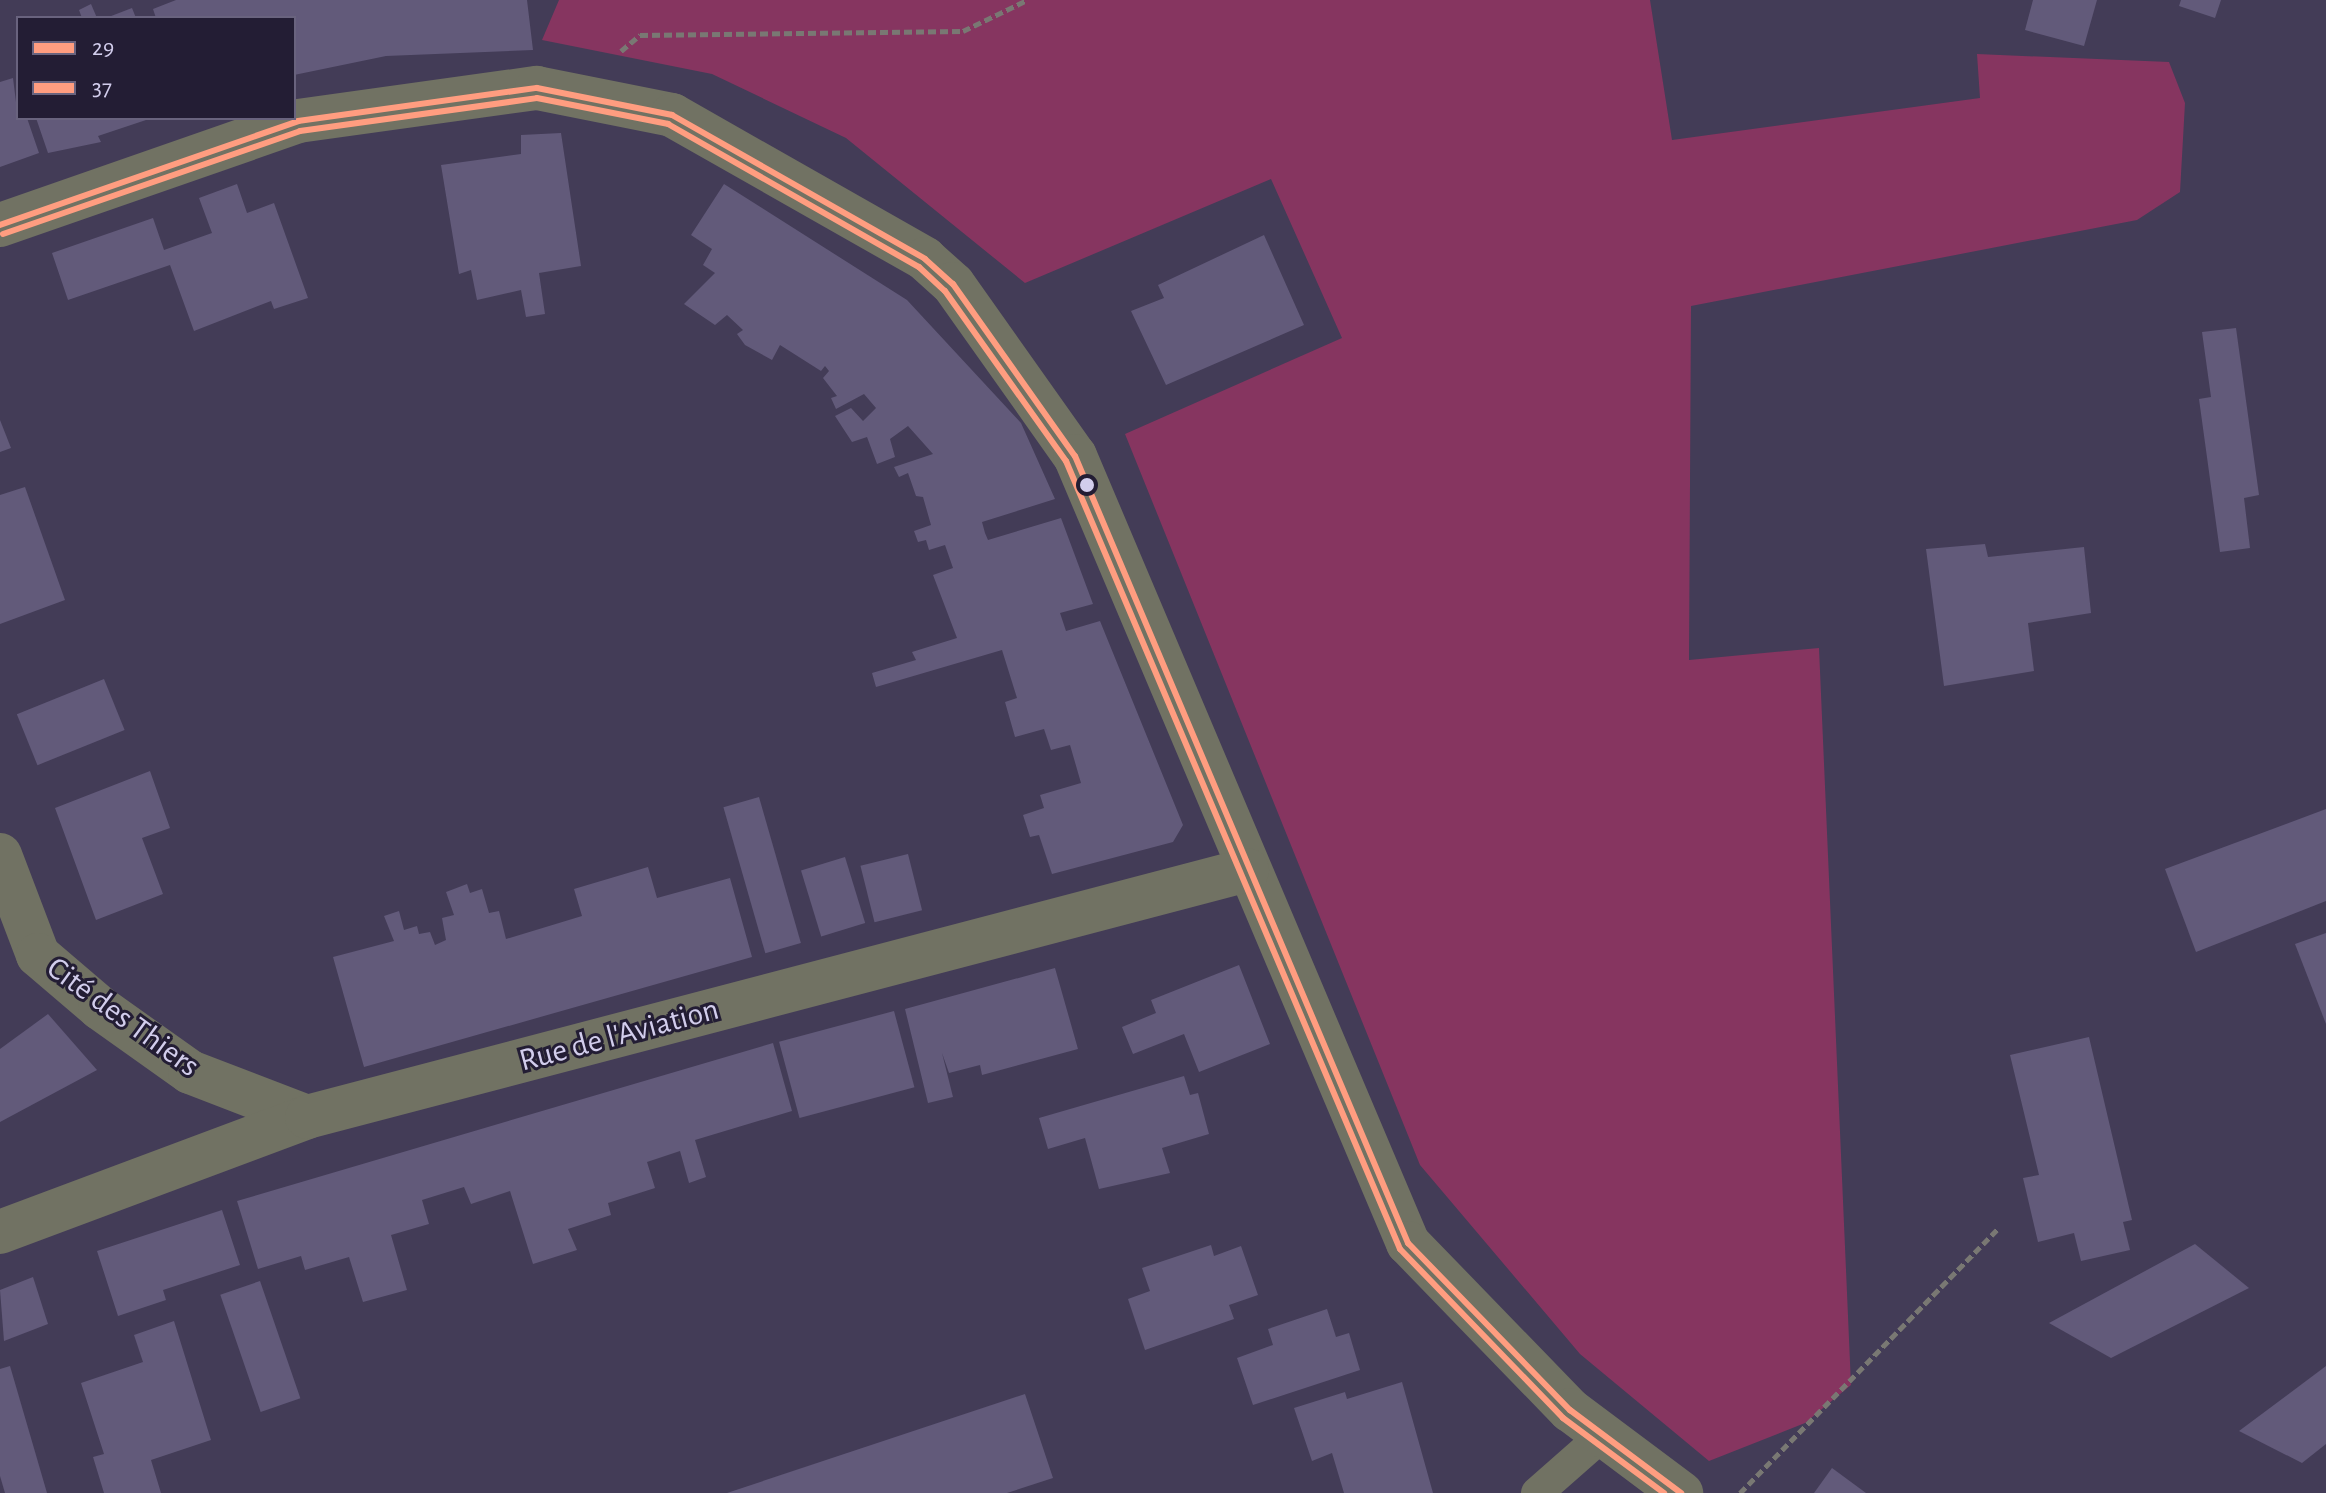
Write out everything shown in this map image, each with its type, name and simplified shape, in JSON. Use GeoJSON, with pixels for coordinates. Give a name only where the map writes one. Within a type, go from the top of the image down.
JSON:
{"type":"FeatureCollection","features":[{"type":"Feature","properties":{"kind":"street"},"geometry":{"type":"LineString","coordinates":[[0,225],[298,121],[537,88],[672,115],[925,259],[953,284],[1062,430],[1075,456],[1247,870],[1408,1243],[1570,1410],[1681,1493]]}},
{"type":"Feature","properties":{"kind":"street","name":"Cité des Thiers"},"geometry":{"type":"LineString","coordinates":[[0,855],[38,955],[89,999],[190,1072],[307,1117]]}},
{"type":"Feature","properties":{"kind":"street","name":"Rue de l'Aviation"},"geometry":{"type":"LineString","coordinates":[[0,1232],[307,1117],[1247,870]]}},
{"type":"Feature","properties":{"kind":"lane"},"geometry":{"type":"LineString","coordinates":[[1537,1493],[1604,1434]]}},
{"type":"Feature","properties":{"kind":"path"},"geometry":{"type":"LineString","coordinates":[[570,95],[640,35],[963,31],[1027,0]]}},
{"type":"Feature","properties":{"kind":"path"},"geometry":{"type":"LineString","coordinates":[[1740,1493],[1999,1228]]}},
{"type":"Feature","properties":{"kind":"shaded area"},"geometry":{"type":"Polygon","coordinates":[[[559,0],[1650,0],[1672,140],[1980,98],[1977,54],[2169,62],[2185,103],[2180,192],[2137,220],[1691,306],[1689,660],[1819,648],[1851,1385],[1805,1423],[1709,1461],[1580,1354],[1420,1165],[1125,434],[1342,338],[1271,179],[1025,283],[846,138],[712,74],[542,40],[559,0]]]}},
{"type":"Feature","properties":{"kind":"building"},"geometry":{"type":"Polygon","coordinates":[[[176,0],[527,0],[533,50],[386,56],[296,75],[296,16],[155,16],[153,9],[176,0]]]}},
{"type":"Feature","properties":{"kind":"building"},"geometry":{"type":"Polygon","coordinates":[[[2033,0],[2097,0],[2084,46],[2025,30],[2033,0]]]}},
{"type":"Feature","properties":{"kind":"building"},"geometry":{"type":"Polygon","coordinates":[[[2181,0],[2221,0],[2215,18],[2179,6],[2181,0]]]}},
{"type":"Feature","properties":{"kind":"building"},"geometry":{"type":"Polygon","coordinates":[[[91,4],[96,16],[81,16],[79,10],[91,4]]]}},
{"type":"Feature","properties":{"kind":"building"},"geometry":{"type":"Polygon","coordinates":[[[132,8],[135,16],[111,16],[132,8]]]}},
{"type":"Feature","properties":{"kind":"building"},"geometry":{"type":"Polygon","coordinates":[[[13,78],[16,120],[28,120],[39,153],[0,167],[0,82],[13,78]]]}},
{"type":"Feature","properties":{"kind":"building"},"geometry":{"type":"Polygon","coordinates":[[[37,120],[146,120],[98,136],[101,142],[48,153],[37,120]]]}},
{"type":"Feature","properties":{"kind":"building"},"geometry":{"type":"Polygon","coordinates":[[[561,133],[581,266],[539,273],[545,314],[526,317],[521,290],[477,300],[471,270],[459,274],[441,165],[521,154],[521,135],[561,133]]]}},
{"type":"Feature","properties":{"kind":"building"},"geometry":{"type":"Polygon","coordinates":[[[237,184],[247,213],[274,203],[308,298],[274,309],[271,301],[194,331],[170,265],[68,300],[52,253],[153,218],[164,250],[212,233],[199,198],[237,184]]]}},
{"type":"Feature","properties":{"kind":"building"},"geometry":{"type":"Polygon","coordinates":[[[724,184],[907,300],[1021,423],[1055,499],[982,522],[985,533],[988,540],[1061,518],[1093,604],[1060,613],[1066,631],[1100,621],[1183,825],[1173,842],[1052,874],[1039,835],[1030,837],[1023,815],[1044,808],[1040,795],[1081,783],[1070,745],[1051,750],[1044,729],[1015,737],[1005,702],[1017,698],[1002,650],[876,687],[872,673],[916,660],[912,652],[957,638],[933,575],[953,568],[945,545],[929,550],[926,540],[918,542],[914,531],[931,525],[923,497],[916,496],[908,473],[899,477],[894,467],[933,454],[908,426],[890,439],[895,457],[877,464],[867,437],[852,442],[835,416],[851,408],[863,421],[876,408],[864,394],[836,409],[831,398],[837,396],[823,378],[829,371],[825,366],[821,371],[780,345],[772,360],[745,345],[737,334],[743,330],[727,315],[715,325],[684,304],[715,273],[703,265],[712,249],[691,235],[724,184]]]}},
{"type":"Feature","properties":{"kind":"building"},"geometry":{"type":"Polygon","coordinates":[[[1264,235],[1304,325],[1166,385],[1131,311],[1164,298],[1158,285],[1264,235]]]}},
{"type":"Feature","properties":{"kind":"building"},"geometry":{"type":"Polygon","coordinates":[[[2236,328],[2259,495],[2244,498],[2250,548],[2220,552],[2199,399],[2211,397],[2202,332],[2236,328]]]}},
{"type":"Feature","properties":{"kind":"building"},"geometry":{"type":"Polygon","coordinates":[[[0,420],[11,448],[0,452],[0,420]]]}},
{"type":"Feature","properties":{"kind":"building"},"geometry":{"type":"Polygon","coordinates":[[[25,487],[65,600],[0,624],[0,495],[25,487]]]}},
{"type":"Feature","properties":{"kind":"building"},"geometry":{"type":"Polygon","coordinates":[[[1985,544],[1988,557],[2084,547],[2091,613],[2028,623],[2034,671],[1944,686],[1926,549],[1985,544]]]}},
{"type":"Feature","properties":{"kind":"building"},"geometry":{"type":"Polygon","coordinates":[[[104,679],[125,730],[37,765],[17,714],[104,679]]]}},
{"type":"Feature","properties":{"kind":"building"},"geometry":{"type":"Polygon","coordinates":[[[150,771],[170,828],[142,838],[163,894],[96,920],[55,808],[150,771]]]}},
{"type":"Feature","properties":{"kind":"building"},"geometry":{"type":"Polygon","coordinates":[[[759,797],[801,943],[765,953],[723,807],[759,797]]]}},
{"type":"Feature","properties":{"kind":"building"},"geometry":{"type":"Polygon","coordinates":[[[2326,809],[2326,901],[2196,952],[2165,869],[2326,809]]]}},
{"type":"Feature","properties":{"kind":"building"},"geometry":{"type":"Polygon","coordinates":[[[908,854],[922,910],[874,922],[860,866],[908,854]]]}},
{"type":"Feature","properties":{"kind":"building"},"geometry":{"type":"Polygon","coordinates":[[[845,857],[865,923],[821,936],[801,870],[845,857]]]}},
{"type":"Feature","properties":{"kind":"building"},"geometry":{"type":"Polygon","coordinates":[[[648,867],[657,898],[730,878],[752,957],[364,1067],[333,957],[394,941],[384,916],[399,911],[404,930],[417,926],[419,934],[430,932],[435,945],[446,940],[442,918],[454,915],[446,892],[467,884],[470,893],[482,889],[489,913],[499,911],[506,939],[582,916],[574,889],[648,867]]]}},
{"type":"Feature","properties":{"kind":"building"},"geometry":{"type":"Polygon","coordinates":[[[2326,933],[2326,1024],[2295,944],[2326,933]]]}},
{"type":"Feature","properties":{"kind":"building"},"geometry":{"type":"Polygon","coordinates":[[[1239,965],[1270,1044],[1199,1072],[1184,1034],[1133,1054],[1122,1027],[1156,1013],[1151,1000],[1239,965]]]}},
{"type":"Feature","properties":{"kind":"building"},"geometry":{"type":"Polygon","coordinates":[[[1055,968],[1078,1049],[982,1075],[980,1065],[949,1073],[942,1053],[953,1097],[928,1103],[905,1009],[1055,968]]]}},
{"type":"Feature","properties":{"kind":"building"},"geometry":{"type":"Polygon","coordinates":[[[894,1011],[914,1087],[800,1118],[779,1042],[894,1011]]]}},
{"type":"Feature","properties":{"kind":"building"},"geometry":{"type":"Polygon","coordinates":[[[48,1014],[97,1070],[0,1122],[0,1049],[48,1014]]]}},
{"type":"Feature","properties":{"kind":"building"},"geometry":{"type":"Polygon","coordinates":[[[2089,1037],[2132,1220],[2123,1222],[2130,1250],[2081,1261],[2074,1233],[2038,1242],[2023,1178],[2039,1175],[2010,1055],[2089,1037]]]}},
{"type":"Feature","properties":{"kind":"building"},"geometry":{"type":"Polygon","coordinates":[[[773,1043],[792,1111],[695,1140],[706,1177],[689,1183],[680,1151],[647,1162],[655,1188],[608,1203],[611,1215],[568,1229],[577,1250],[533,1264],[510,1191],[471,1204],[464,1187],[422,1200],[429,1224],[391,1235],[407,1290],[363,1302],[349,1257],[305,1270],[301,1256],[258,1269],[237,1201],[773,1043]]]}},
{"type":"Feature","properties":{"kind":"building"},"geometry":{"type":"Polygon","coordinates":[[[1184,1076],[1190,1095],[1198,1093],[1209,1134],[1162,1148],[1170,1173],[1099,1189],[1085,1138],[1048,1149],[1039,1118],[1184,1076]]]}},
{"type":"Feature","properties":{"kind":"building"},"geometry":{"type":"Polygon","coordinates":[[[222,1210],[240,1265],[163,1290],[166,1300],[118,1316],[97,1251],[222,1210]]]}},
{"type":"Feature","properties":{"kind":"building"},"geometry":{"type":"Polygon","coordinates":[[[2195,1244],[2249,1288],[2111,1358],[2049,1323],[2195,1244]]]}},
{"type":"Feature","properties":{"kind":"building"},"geometry":{"type":"Polygon","coordinates":[[[1211,1245],[1214,1256],[1241,1246],[1258,1295],[1229,1305],[1234,1319],[1145,1350],[1128,1299],[1150,1291],[1142,1268],[1211,1245]]]}},
{"type":"Feature","properties":{"kind":"building"},"geometry":{"type":"Polygon","coordinates":[[[33,1277],[48,1324],[4,1341],[0,1290],[33,1277]]]}},
{"type":"Feature","properties":{"kind":"building"},"geometry":{"type":"Polygon","coordinates":[[[260,1281],[300,1398],[261,1412],[220,1295],[260,1281]]]}},
{"type":"Feature","properties":{"kind":"building"},"geometry":{"type":"Polygon","coordinates":[[[1327,1309],[1336,1337],[1349,1333],[1360,1370],[1253,1405],[1237,1358],[1273,1345],[1268,1329],[1327,1309]]]}},
{"type":"Feature","properties":{"kind":"building"},"geometry":{"type":"Polygon","coordinates":[[[174,1321],[211,1440],[151,1460],[161,1493],[104,1493],[93,1457],[104,1454],[81,1383],[143,1362],[134,1335],[174,1321]]]}},
{"type":"Feature","properties":{"kind":"building"},"geometry":{"type":"Polygon","coordinates":[[[10,1366],[47,1493],[5,1493],[0,1476],[0,1369],[10,1366]]]}},
{"type":"Feature","properties":{"kind":"building"},"geometry":{"type":"Polygon","coordinates":[[[2326,1366],[2326,1444],[2302,1463],[2239,1431],[2326,1366]]]}},
{"type":"Feature","properties":{"kind":"building"},"geometry":{"type":"Polygon","coordinates":[[[1402,1382],[1433,1493],[1344,1493],[1332,1453],[1312,1461],[1294,1408],[1345,1392],[1347,1399],[1402,1382]]]}},
{"type":"Feature","properties":{"kind":"building"},"geometry":{"type":"Polygon","coordinates":[[[1025,1394],[1053,1478],[1007,1493],[727,1493],[1025,1394]]]}},
{"type":"Feature","properties":{"kind":"building"},"geometry":{"type":"Polygon","coordinates":[[[1832,1468],[1866,1493],[1814,1493],[1832,1468]]]}},
{"type":"Feature","properties":{"kind":"transit line","name":"29"},"geometry":{"type":"LineString","coordinates":[[0,225],[298,121],[537,88],[672,115],[925,259],[953,284],[1075,456],[1408,1243],[1570,1410],[1681,1493]]}},
{"type":"Feature","properties":{"kind":"transit line","name":"37"},"geometry":{"type":"LineString","coordinates":[[3,234],[300,131],[537,98],[668,124],[919,267],[945,291],[1066,461],[1400,1249],[1563,1418],[1664,1493]]}}]}
